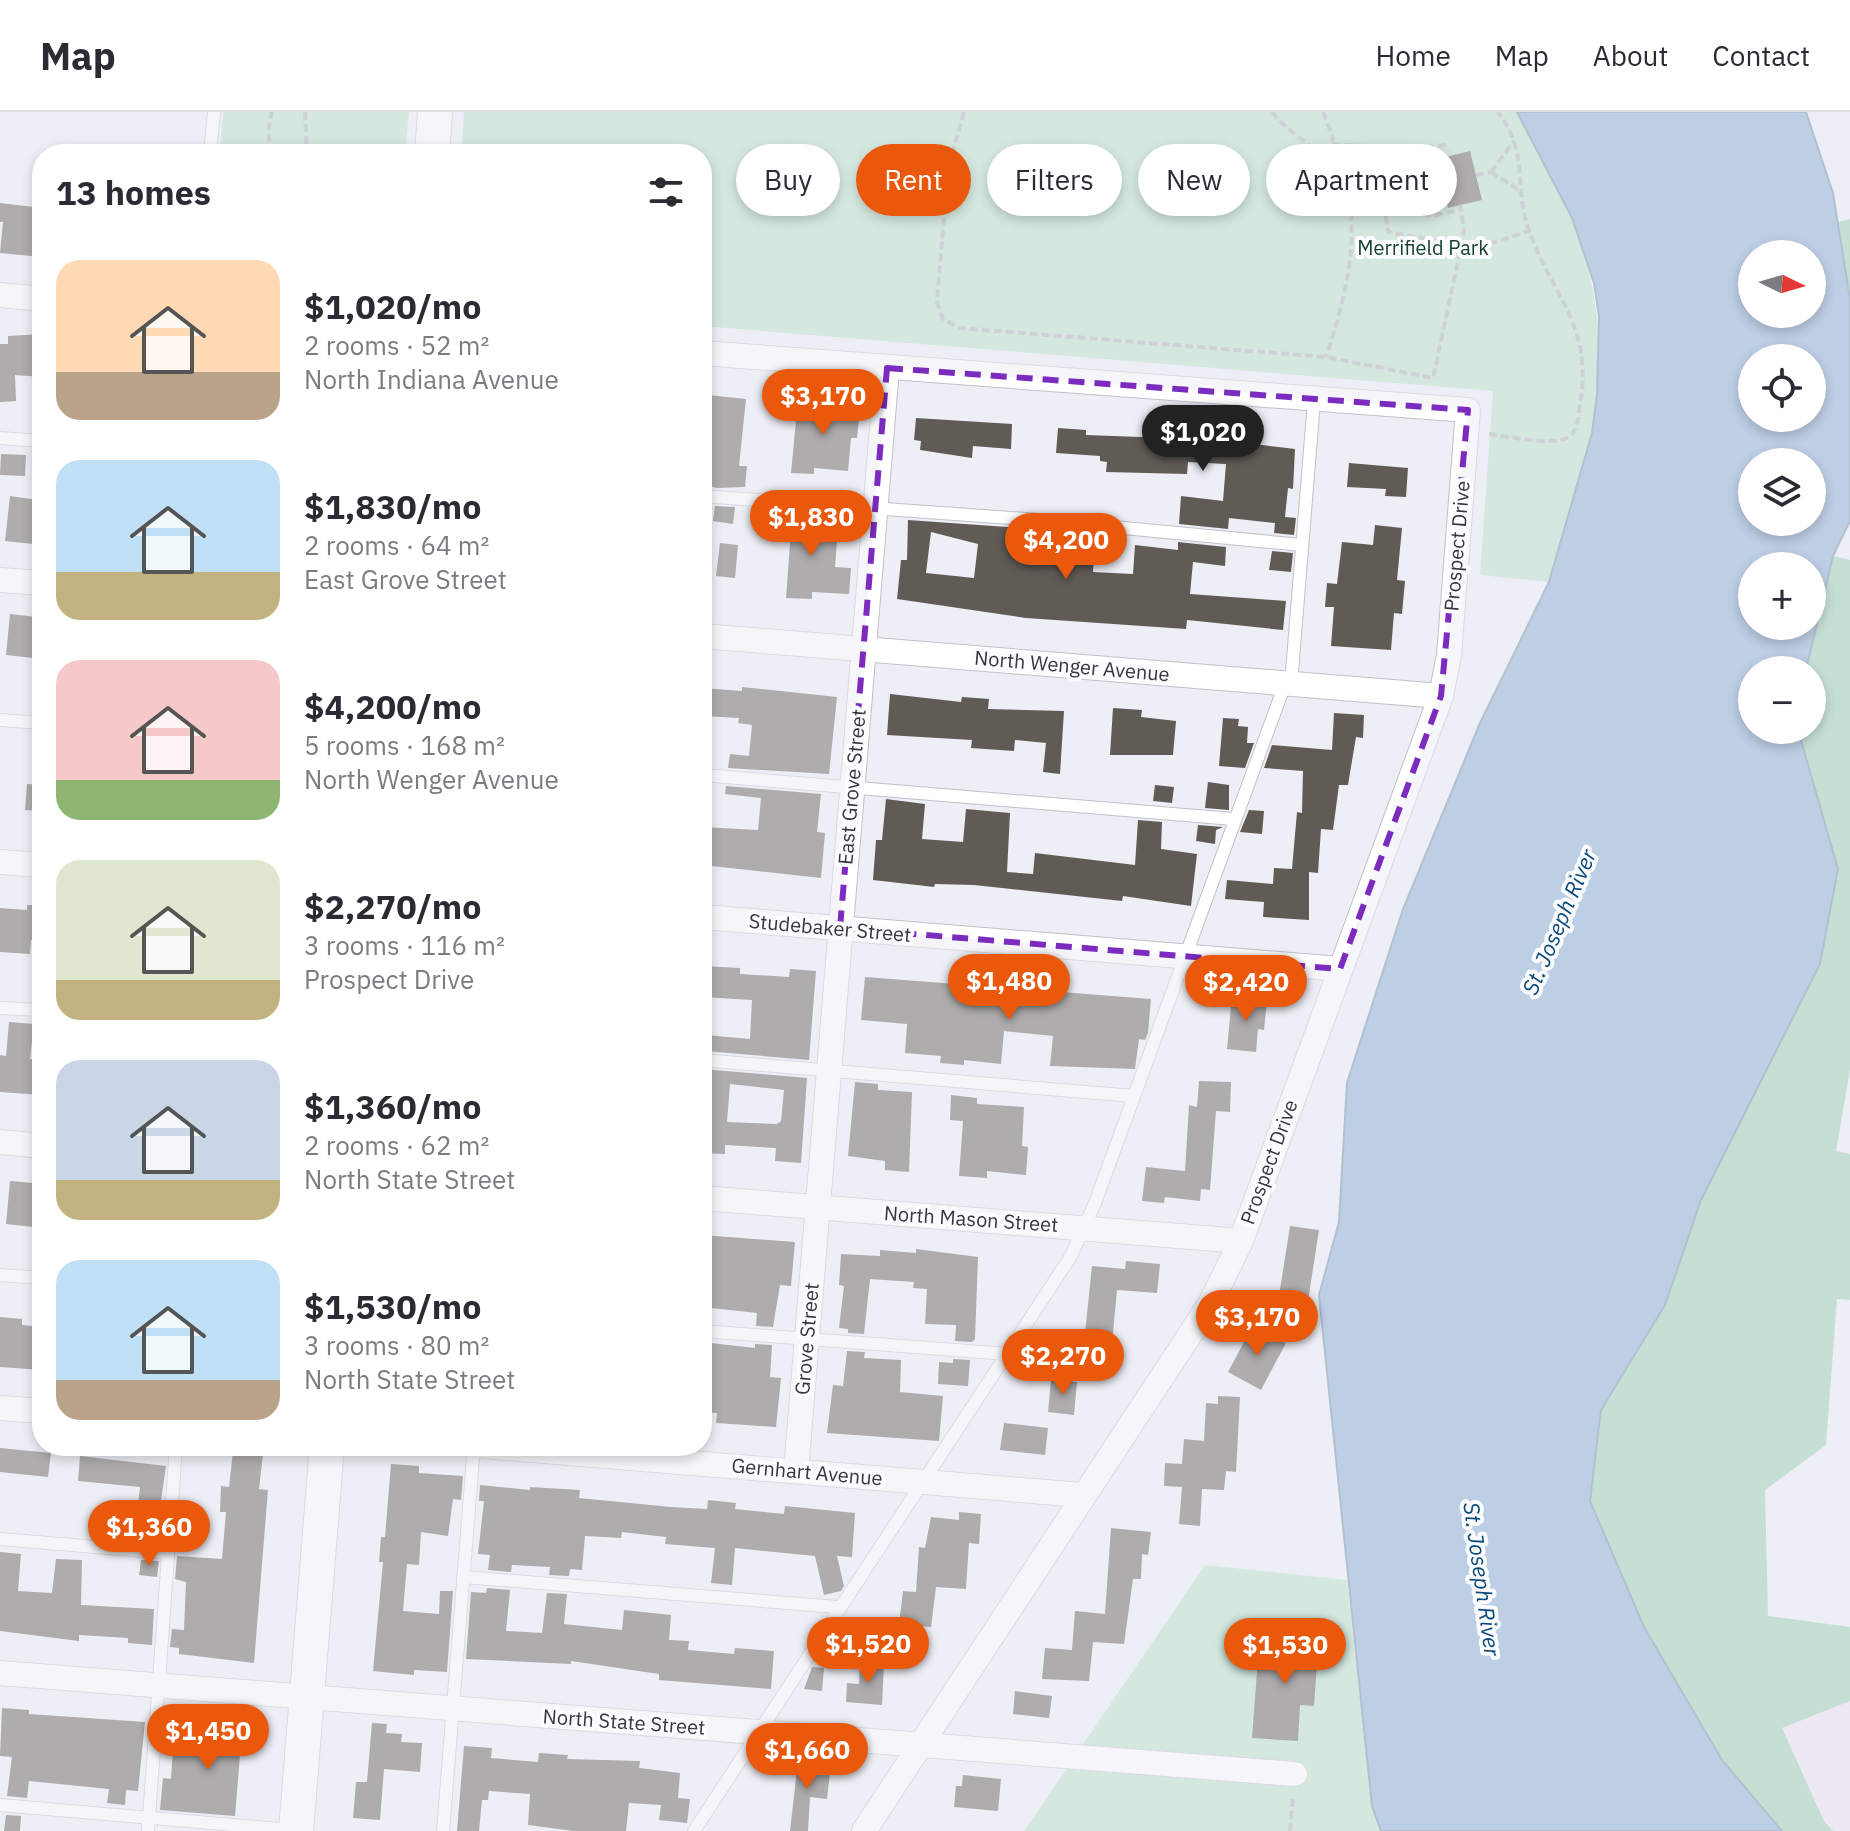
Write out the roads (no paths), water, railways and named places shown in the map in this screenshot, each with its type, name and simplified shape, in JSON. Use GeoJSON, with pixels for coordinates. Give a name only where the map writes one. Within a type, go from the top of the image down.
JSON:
{"type":"FeatureCollection","features":[{"type":"Feature","properties":{"kind":"street"},"geometry":{"type":"LineString","coordinates":[[433,144],[435,112]]}},
{"type":"Feature","properties":{"kind":"street"},"geometry":{"type":"LineString","coordinates":[[0,295],[32,298]]}},
{"type":"Feature","properties":{"kind":"street"},"geometry":{"type":"LineString","coordinates":[[712,354],[1314,401]]}},
{"type":"Feature","properties":{"kind":"street","name":"East Grove Street"},"geometry":{"type":"LineString","coordinates":[[817,1207],[887,368]]}},
{"type":"Feature","properties":{"kind":"street","name":"Prospect Drive"},"geometry":{"type":"LineString","coordinates":[[864,1831],[1210,1304],[1241,1241],[1441,696],[1449,655],[1467,421],[1314,401]]}},
{"type":"Feature","properties":{"kind":"street"},"geometry":{"type":"LineString","coordinates":[[0,580],[32,582]]}},
{"type":"Feature","properties":{"kind":"street","name":"North Wenger Avenue"},"geometry":{"type":"LineString","coordinates":[[712,637],[1441,696]]}},
{"type":"Feature","properties":{"kind":"street"},"geometry":{"type":"LineString","coordinates":[[0,862],[32,864]]}},
{"type":"Feature","properties":{"kind":"street","name":"Studebaker Street"},"geometry":{"type":"LineString","coordinates":[[712,918],[1340,969]]}},
{"type":"Feature","properties":{"kind":"street"},"geometry":{"type":"LineString","coordinates":[[0,1142],[32,1145]]}},
{"type":"Feature","properties":{"kind":"street","name":"North Mason Street"},"geometry":{"type":"LineString","coordinates":[[712,1199],[1241,1241]]}},
{"type":"Feature","properties":{"kind":"street","name":"Grove Street"},"geometry":{"type":"LineString","coordinates":[[796,1471],[817,1207]]}},
{"type":"Feature","properties":{"kind":"street"},"geometry":{"type":"LineString","coordinates":[[0,1408],[32,1410]]}},
{"type":"Feature","properties":{"kind":"street"},"geometry":{"type":"LineString","coordinates":[[296,1831],[326,1456]]}},
{"type":"Feature","properties":{"kind":"street","name":"Gernhart Avenue"},"geometry":{"type":"LineString","coordinates":[[609,1456],[1082,1495]]}},
{"type":"Feature","properties":{"kind":"street","name":"North State Street"},"geometry":{"type":"LineString","coordinates":[[0,1673],[1295,1774]]}},
{"type":"Feature","properties":{"kind":"lane"},"geometry":{"type":"LineString","coordinates":[[211,144],[214,112]]}},
{"type":"Feature","properties":{"kind":"lane"},"geometry":{"type":"LineString","coordinates":[[694,1831],[761,1732],[838,1607],[925,1482],[1008,1354],[1071,1256],[1085,1227],[1233,819],[1288,684],[1314,401]]}},
{"type":"Feature","properties":{"kind":"lane"},"geometry":{"type":"LineString","coordinates":[[0,438],[32,440]]}},
{"type":"Feature","properties":{"kind":"lane"},"geometry":{"type":"LineString","coordinates":[[712,497],[1053,521],[1302,545]]}},
{"type":"Feature","properties":{"kind":"lane"},"geometry":{"type":"LineString","coordinates":[[0,720],[32,722]]}},
{"type":"Feature","properties":{"kind":"lane"},"geometry":{"type":"LineString","coordinates":[[712,776],[1233,819]]}},
{"type":"Feature","properties":{"kind":"lane"},"geometry":{"type":"LineString","coordinates":[[0,1008],[32,1010]]}},
{"type":"Feature","properties":{"kind":"lane"},"geometry":{"type":"LineString","coordinates":[[712,1061],[1134,1096]]}},
{"type":"Feature","properties":{"kind":"lane"},"geometry":{"type":"LineString","coordinates":[[0,1275],[32,1277]]}},
{"type":"Feature","properties":{"kind":"lane"},"geometry":{"type":"LineString","coordinates":[[712,1332],[1008,1354]]}},
{"type":"Feature","properties":{"kind":"lane"},"geometry":{"type":"LineString","coordinates":[[148,1831],[175,1456]]}},
{"type":"Feature","properties":{"kind":"lane"},"geometry":{"type":"LineString","coordinates":[[443,1831],[473,1456]]}},
{"type":"Feature","properties":{"kind":"lane"},"geometry":{"type":"LineString","coordinates":[[0,1539],[168,1553]]}},
{"type":"Feature","properties":{"kind":"lane"},"geometry":{"type":"LineString","coordinates":[[463,1577],[838,1607]]}},
{"type":"Feature","properties":{"kind":"lane"},"geometry":{"type":"LineString","coordinates":[[0,1805],[303,1831]]}},
{"type":"Feature","properties":{"kind":"water","name":"St. Joseph River"},"geometry":{"type":"Polygon","coordinates":[[[1517,112],[1806,112],[1833,193],[1850,299],[1850,521],[1833,556],[1826,586],[1826,552],[1738,552],[1738,640],[1813,640],[1809,656],[1738,656],[1738,744],[1802,744],[1838,869],[1820,964],[1701,1200],[1665,1305],[1601,1410],[1590,1501],[1644,1627],[1722,1760],[1782,1831],[1381,1831],[1372,1806],[1319,1295],[1339,1222],[1347,1083],[1403,909],[1480,723],[1549,582],[1592,433],[1597,395],[1599,316],[1594,283],[1572,218],[1517,112]]]}},
{"type":"Feature","properties":{"kind":"park label","name":"Merrifield Park"},"geometry":{"type":"Point","coordinates":[1423,248]}}]}
